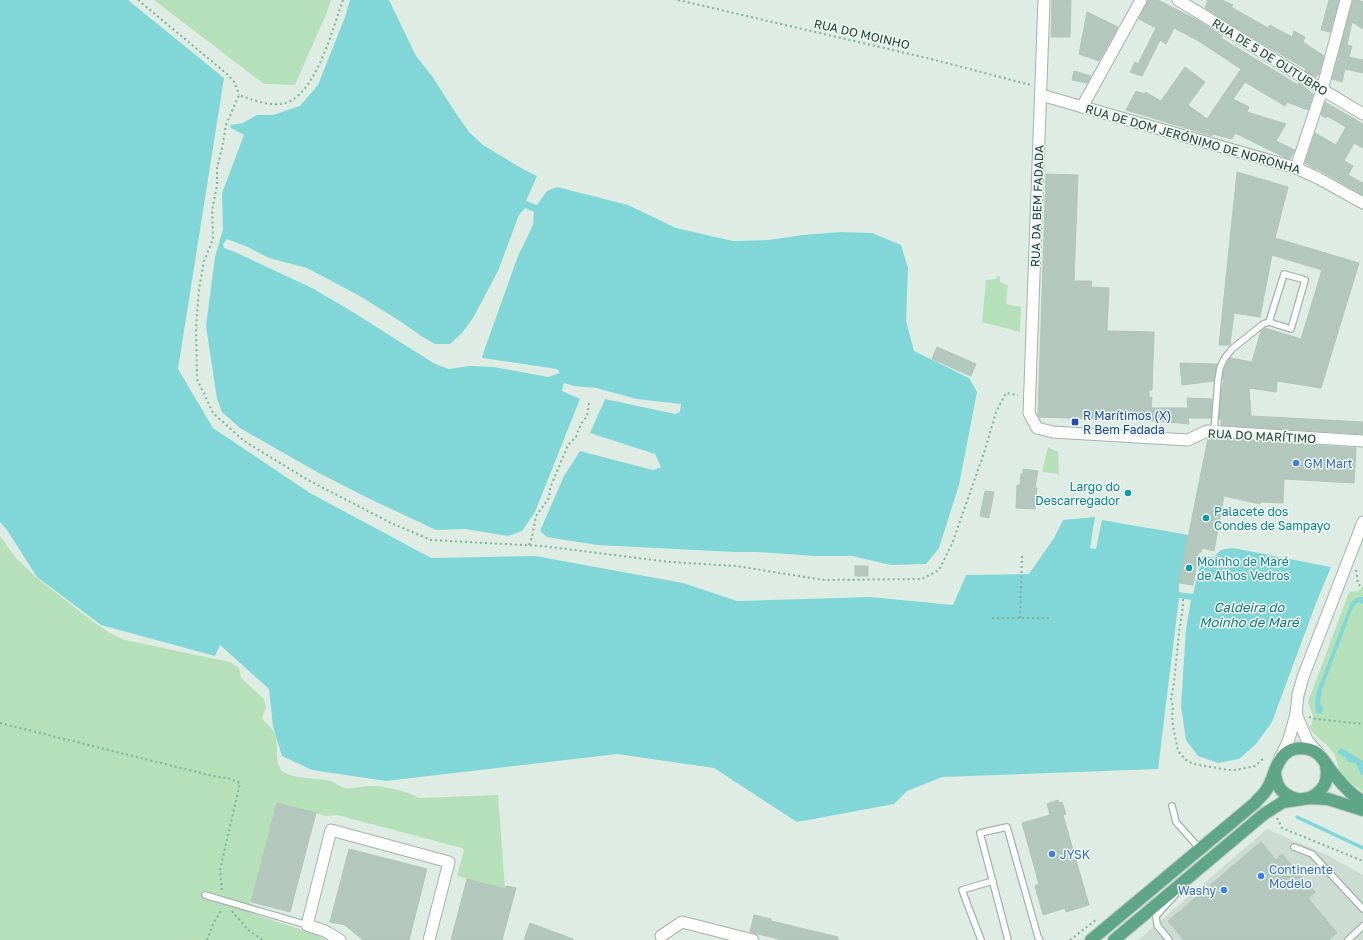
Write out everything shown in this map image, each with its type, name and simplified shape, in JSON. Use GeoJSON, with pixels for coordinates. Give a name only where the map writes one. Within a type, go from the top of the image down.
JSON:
{"type":"FeatureCollection","features":[{"type":"Feature","properties":{"kind":"main road"},"geometry":{"type":"LineString","coordinates":[[1091,940],[1255,803],[1267,789],[1277,766],[1286,753],[1293,749],[1307,748],[1324,761],[1348,790],[1363,801]]}},
{"type":"Feature","properties":{"kind":"main road"},"geometry":{"type":"LineString","coordinates":[[1114,940],[1272,808],[1283,802],[1306,799],[1320,792],[1325,785],[1328,774],[1324,761]]}},
{"type":"Feature","properties":{"kind":"main road"},"geometry":{"type":"LineString","coordinates":[[1277,766],[1275,778],[1282,793],[1290,797],[1328,799],[1363,810]]}},
{"type":"Feature","properties":{"kind":"street","name":"RUA DA BEM FADADA"},"geometry":{"type":"LineString","coordinates":[[1029,413],[1044,0]]}},
{"type":"Feature","properties":{"kind":"street"},"geometry":{"type":"LineString","coordinates":[[1082,107],[1141,0]]}},
{"type":"Feature","properties":{"kind":"street","name":"RUA DE 5 DE OUTUBRO"},"geometry":{"type":"LineString","coordinates":[[1178,0],[1363,114]]}},
{"type":"Feature","properties":{"kind":"street"},"geometry":{"type":"LineString","coordinates":[[1296,168],[1322,90],[1346,0]]}},
{"type":"Feature","properties":{"kind":"street","name":"RUA DE DOM JERÓNIMO DE NORONHA"},"geometry":{"type":"LineString","coordinates":[[1041,91],[1082,107],[1296,168],[1318,178],[1363,203]]}},
{"type":"Feature","properties":{"kind":"street","name":"RUA DO MARÍTIMO"},"geometry":{"type":"LineString","coordinates":[[1029,413],[1037,428],[1053,432],[1188,440],[1207,430],[1363,441]]}},
{"type":"Feature","properties":{"kind":"street"},"geometry":{"type":"LineString","coordinates":[[1277,766],[1288,742],[1296,714],[1298,695],[1303,677],[1363,522]]}},
{"type":"Feature","properties":{"kind":"street"},"geometry":{"type":"LineString","coordinates":[[1296,714],[1307,740],[1324,761]]}},
{"type":"Feature","properties":{"kind":"street"},"geometry":{"type":"LineString","coordinates":[[340,940],[325,931],[307,925],[331,830],[449,862],[429,940]]}},
{"type":"Feature","properties":{"kind":"street"},"geometry":{"type":"LineString","coordinates":[[662,936],[682,922],[753,940]]}},
{"type":"Feature","properties":{"kind":"lane"},"geometry":{"type":"LineString","coordinates":[[1214,431],[1218,380],[1220,368],[1224,359],[1250,332],[1262,324],[1269,322],[1291,329],[1305,280],[1284,274],[1269,322]]}},
{"type":"Feature","properties":{"kind":"lane"},"geometry":{"type":"LineString","coordinates":[[1172,806],[1176,822],[1200,849]]}},
{"type":"Feature","properties":{"kind":"lane"},"geometry":{"type":"LineString","coordinates":[[1008,940],[980,833],[1007,827],[1037,939]]}},
{"type":"Feature","properties":{"kind":"lane"},"geometry":{"type":"LineString","coordinates":[[1294,847],[1312,854],[1363,909]]}},
{"type":"Feature","properties":{"kind":"lane"},"geometry":{"type":"LineString","coordinates":[[1166,939],[1157,925],[1156,916],[1166,907],[1188,879]]}},
{"type":"Feature","properties":{"kind":"lane"},"geometry":{"type":"LineString","coordinates":[[981,940],[962,890],[993,881]]}},
{"type":"Feature","properties":{"kind":"lane"},"geometry":{"type":"LineString","coordinates":[[205,895],[307,925]]}},
{"type":"Feature","properties":{"kind":"lane"},"geometry":{"type":"LineString","coordinates":[[1348,940],[1363,926]]}},
{"type":"Feature","properties":{"kind":"path"},"geometry":{"type":"LineString","coordinates":[[138,0],[227,74],[235,84],[239,95],[226,125],[217,168],[217,186],[212,210],[213,239],[204,261],[199,289],[196,328],[197,379],[212,413],[244,441],[308,480],[390,523],[431,540],[542,546],[670,562],[736,566],[824,580],[922,579],[939,570],[952,544],[984,453],[996,412],[1006,392],[1029,397]]}},
{"type":"Feature","properties":{"kind":"path"},"geometry":{"type":"LineString","coordinates":[[239,95],[253,100],[281,104],[295,98],[311,81],[323,57],[343,0]]}},
{"type":"Feature","properties":{"kind":"path","name":"RUA DO MOINHO"},"geometry":{"type":"LineString","coordinates":[[678,0],[927,58],[1041,91]]}},
{"type":"Feature","properties":{"kind":"path"},"geometry":{"type":"LineString","coordinates":[[528,546],[532,537],[536,516],[549,498],[550,488],[568,445],[576,437],[581,424],[587,416],[589,403]]}},
{"type":"Feature","properties":{"kind":"path"},"geometry":{"type":"LineString","coordinates":[[1020,618],[1022,556]]}},
{"type":"Feature","properties":{"kind":"path"},"geometry":{"type":"LineString","coordinates":[[1355,565],[1358,584],[1363,588]]}},
{"type":"Feature","properties":{"kind":"path"},"geometry":{"type":"LineString","coordinates":[[1183,599],[1184,607],[1171,699],[1173,707],[1173,726],[1178,751],[1186,760],[1194,764],[1228,770],[1236,770],[1254,766],[1265,757]]}},
{"type":"Feature","properties":{"kind":"path"},"geometry":{"type":"LineString","coordinates":[[992,618],[1051,618]]}},
{"type":"Feature","properties":{"kind":"path"},"geometry":{"type":"LineString","coordinates":[[1296,714],[1316,719],[1363,724]]}},
{"type":"Feature","properties":{"kind":"path"},"geometry":{"type":"LineString","coordinates":[[0,723],[205,774],[228,778],[240,783],[220,870],[222,892],[233,914],[248,930],[262,940]]}},
{"type":"Feature","properties":{"kind":"path"},"geometry":{"type":"LineString","coordinates":[[1272,808],[1282,828],[1363,861]]}},
{"type":"Feature","properties":{"kind":"path"},"geometry":{"type":"LineString","coordinates":[[206,940],[214,922],[227,902]]}},
{"type":"Feature","properties":{"kind":"path"},"geometry":{"type":"LineString","coordinates":[[1070,940],[1098,918]]}},
{"type":"Feature","properties":{"kind":"shaded area","name":"Continente Modelo"},"geometry":{"type":"Polygon","coordinates":[[[1267,829],[1329,856],[1363,875],[1363,940],[1138,940],[1267,829]]]}},
{"type":"Feature","properties":{"kind":"green space"},"geometry":{"type":"Polygon","coordinates":[[[154,0],[331,0],[295,85],[264,84],[154,0]]]}},
{"type":"Feature","properties":{"kind":"green space"},"geometry":{"type":"Polygon","coordinates":[[[998,276],[1000,277],[1000,282],[1008,285],[1006,304],[1021,307],[1020,332],[982,322],[986,280],[995,279],[998,276]]]}},
{"type":"Feature","properties":{"kind":"green space"},"geometry":{"type":"Polygon","coordinates":[[[1048,447],[1058,452],[1059,474],[1042,472],[1048,447]]]}},
{"type":"Feature","properties":{"kind":"green space"},"geometry":{"type":"Polygon","coordinates":[[[0,536],[15,557],[37,578],[92,621],[110,633],[125,640],[230,662],[239,668],[241,678],[264,699],[266,708],[262,718],[276,736],[277,761],[281,770],[285,773],[297,777],[331,781],[345,788],[378,786],[390,788],[409,793],[419,798],[498,795],[505,889],[457,876],[464,850],[462,848],[337,815],[326,816],[277,803],[248,912],[312,933],[327,940],[0,940],[0,536]]]}},
{"type":"Feature","properties":{"kind":"green space"},"geometry":{"type":"Polygon","coordinates":[[[1363,586],[1363,792],[1345,778],[1340,771],[1334,753],[1314,734],[1309,727],[1312,724],[1313,716],[1308,702],[1349,592],[1359,591],[1363,586]]]}},
{"type":"Feature","properties":{"kind":"water","name":"Caldeira do Moinho de Maré"},"geometry":{"type":"Polygon","coordinates":[[[0,0],[128,0],[224,78],[178,369],[213,428],[310,493],[431,558],[535,556],[683,583],[737,601],[870,597],[953,605],[966,575],[1029,574],[1054,538],[1063,520],[1095,517],[1090,548],[1096,549],[1102,520],[1189,535],[1179,583],[1179,592],[1193,594],[1202,556],[1213,557],[1221,550],[1233,548],[1331,567],[1316,603],[1272,722],[1256,744],[1239,759],[1218,763],[1198,756],[1186,740],[1181,706],[1186,629],[1191,600],[1179,598],[1158,769],[942,777],[907,791],[894,804],[797,822],[714,768],[617,754],[386,781],[312,770],[282,756],[273,727],[269,689],[220,645],[215,656],[101,625],[37,577],[7,530],[0,522],[0,0]]]}},
{"type":"Feature","properties":{"kind":"water"},"geometry":{"type":"Polygon","coordinates":[[[350,0],[389,0],[416,56],[432,76],[469,132],[483,145],[537,176],[526,201],[537,205],[547,191],[557,187],[628,205],[676,228],[733,241],[769,240],[803,235],[841,232],[872,233],[901,245],[908,268],[906,321],[914,351],[969,378],[977,392],[959,485],[939,548],[926,564],[891,565],[852,556],[815,556],[597,545],[547,537],[540,531],[564,476],[580,451],[653,470],[661,467],[655,454],[590,433],[605,399],[675,414],[680,412],[681,404],[637,399],[596,388],[574,386],[564,383],[562,391],[580,399],[535,512],[522,531],[508,536],[465,529],[436,530],[317,472],[240,428],[222,412],[217,399],[206,326],[215,257],[223,229],[222,193],[244,135],[231,128],[230,125],[243,123],[257,115],[273,115],[300,106],[318,85],[345,17],[350,0]],[[525,208],[519,215],[498,271],[473,318],[462,333],[450,344],[435,344],[358,295],[307,268],[269,258],[248,247],[227,239],[223,244],[224,248],[312,288],[435,364],[449,369],[470,366],[494,367],[548,377],[560,373],[557,369],[482,358],[518,256],[533,225],[534,212],[525,208]]]}},
{"type":"Feature","properties":{"kind":"water"},"geometry":{"type":"Polygon","coordinates":[[[1358,597],[1363,597],[1363,604],[1358,602],[1351,612],[1322,690],[1320,703],[1323,709],[1322,714],[1317,713],[1315,705],[1316,694],[1351,602],[1358,597]]]}},
{"type":"Feature","properties":{"kind":"water"},"geometry":{"type":"Polygon","coordinates":[[[1341,748],[1363,761],[1363,775],[1361,775],[1356,763],[1348,762],[1345,757],[1337,753],[1341,748]]]}},
{"type":"Feature","properties":{"kind":"building"},"geometry":{"type":"Polygon","coordinates":[[[1052,0],[1071,0],[1070,37],[1051,37],[1052,0]]]}},
{"type":"Feature","properties":{"kind":"building"},"geometry":{"type":"Polygon","coordinates":[[[1148,0],[1158,0],[1199,21],[1222,36],[1221,38],[1298,85],[1299,83],[1313,94],[1308,110],[1287,102],[1285,106],[1245,82],[1233,99],[1249,107],[1247,112],[1286,124],[1276,141],[1295,150],[1290,159],[1235,133],[1232,139],[1213,134],[1212,136],[1126,110],[1136,91],[1145,94],[1145,92],[1161,101],[1185,67],[1205,82],[1188,105],[1207,119],[1241,69],[1197,40],[1174,28],[1166,44],[1160,40],[1142,76],[1130,72],[1135,62],[1138,64],[1156,28],[1139,19],[1148,0]]]}},
{"type":"Feature","properties":{"kind":"building"},"geometry":{"type":"Polygon","coordinates":[[[1208,0],[1222,0],[1233,5],[1231,7],[1268,28],[1270,25],[1292,37],[1294,31],[1305,37],[1303,42],[1324,56],[1319,74],[1316,77],[1305,71],[1306,69],[1205,8],[1208,0]]]}},
{"type":"Feature","properties":{"kind":"building"},"geometry":{"type":"Polygon","coordinates":[[[1329,0],[1339,0],[1330,32],[1321,30],[1329,0]]]}},
{"type":"Feature","properties":{"kind":"building"},"geometry":{"type":"Polygon","coordinates":[[[1353,0],[1363,2],[1363,29],[1352,22],[1347,45],[1352,46],[1349,57],[1363,60],[1363,73],[1345,69],[1342,82],[1332,79],[1353,0]]]}},
{"type":"Feature","properties":{"kind":"building"},"geometry":{"type":"Polygon","coordinates":[[[1087,12],[1118,27],[1099,61],[1079,54],[1087,12]]]}},
{"type":"Feature","properties":{"kind":"building"},"geometry":{"type":"Polygon","coordinates":[[[1074,71],[1091,76],[1087,83],[1072,80],[1074,71]]]}},
{"type":"Feature","properties":{"kind":"building"},"geometry":{"type":"Polygon","coordinates":[[[1325,102],[1363,124],[1363,148],[1354,143],[1344,161],[1353,166],[1348,175],[1363,183],[1363,195],[1305,163],[1315,133],[1336,145],[1346,127],[1327,116],[1326,118],[1321,115],[1325,102]]]}},
{"type":"Feature","properties":{"kind":"building"},"geometry":{"type":"Polygon","coordinates":[[[1237,172],[1288,187],[1275,238],[1359,263],[1321,388],[1277,381],[1276,392],[1249,388],[1251,416],[1363,422],[1363,434],[1221,425],[1221,419],[1219,419],[1221,391],[1224,379],[1222,379],[1224,369],[1228,361],[1230,358],[1252,362],[1261,331],[1265,328],[1301,339],[1322,270],[1272,255],[1260,317],[1234,313],[1230,345],[1219,345],[1237,172]]]}},
{"type":"Feature","properties":{"kind":"building"},"geometry":{"type":"Polygon","coordinates":[[[1046,174],[1078,175],[1074,281],[1092,281],[1091,287],[1109,288],[1107,331],[1154,332],[1152,390],[1149,390],[1149,397],[1152,397],[1151,408],[1188,408],[1187,398],[1212,399],[1211,418],[1188,418],[1189,424],[1158,421],[1039,417],[1046,174]]]}},
{"type":"Feature","properties":{"kind":"building"},"geometry":{"type":"Polygon","coordinates":[[[937,347],[976,364],[971,376],[932,359],[937,347]]]}},
{"type":"Feature","properties":{"kind":"building"},"geometry":{"type":"Polygon","coordinates":[[[1180,363],[1217,364],[1214,381],[1182,385],[1180,363]]]}},
{"type":"Feature","properties":{"kind":"building"},"geometry":{"type":"Polygon","coordinates":[[[1208,438],[1356,448],[1354,483],[1284,479],[1283,503],[1261,502],[1260,504],[1224,496],[1214,551],[1202,548],[1201,552],[1199,552],[1193,585],[1179,583],[1208,438]]]}},
{"type":"Feature","properties":{"kind":"building"},"geometry":{"type":"Polygon","coordinates":[[[1023,469],[1038,471],[1035,488],[1037,488],[1035,509],[1016,508],[1017,485],[1020,485],[1023,469]]]}},
{"type":"Feature","properties":{"kind":"building"},"geometry":{"type":"Polygon","coordinates":[[[985,491],[994,492],[989,518],[980,516],[985,491]]]}},
{"type":"Feature","properties":{"kind":"building"},"geometry":{"type":"Polygon","coordinates":[[[855,566],[868,566],[868,576],[855,576],[855,566]]]}},
{"type":"Feature","properties":{"kind":"building","name":"JYSK"},"geometry":{"type":"Polygon","coordinates":[[[1058,800],[1059,803],[1062,802],[1066,814],[1063,815],[1089,905],[1066,912],[1065,908],[1043,915],[1035,886],[1039,884],[1022,823],[1050,815],[1047,804],[1058,800]]]}},
{"type":"Feature","properties":{"kind":"building"},"geometry":{"type":"Polygon","coordinates":[[[277,803],[316,813],[290,912],[251,902],[277,803]]]}},
{"type":"Feature","properties":{"kind":"building","name":"Continente Modelo"},"geometry":{"type":"Polygon","coordinates":[[[1261,842],[1276,860],[1282,854],[1315,892],[1308,898],[1337,933],[1329,940],[1184,940],[1168,921],[1261,842]]]}},
{"type":"Feature","properties":{"kind":"building"},"geometry":{"type":"Polygon","coordinates":[[[349,849],[427,869],[409,940],[363,940],[345,925],[330,922],[349,849]]]}},
{"type":"Feature","properties":{"kind":"building"},"geometry":{"type":"Polygon","coordinates":[[[467,879],[505,889],[506,886],[516,888],[502,940],[451,940],[467,879]]]}},
{"type":"Feature","properties":{"kind":"building"},"geometry":{"type":"Polygon","coordinates":[[[754,915],[771,919],[771,921],[838,937],[838,940],[782,940],[750,932],[754,915]]]}},
{"type":"Feature","properties":{"kind":"building"},"geometry":{"type":"Polygon","coordinates":[[[530,923],[573,939],[573,940],[524,940],[530,923]]]}},
{"type":"Feature","properties":{"kind":"waterway"},"geometry":{"type":"LineString","coordinates":[[1297,817],[1363,848]]}},
{"type":"Feature","properties":{"kind":"place","name":"R Marítimos (X) R Bem Fadada"},"geometry":{"type":"Point","coordinates":[1075,422]}},
{"type":"Feature","properties":{"kind":"place","name":"GM Mart"},"geometry":{"type":"Point","coordinates":[1296,463]}},
{"type":"Feature","properties":{"kind":"place","name":"Largo do Descarregador"},"geometry":{"type":"Point","coordinates":[1128,493]}},
{"type":"Feature","properties":{"kind":"place","name":"Palacete dos Condes de Sampayo"},"geometry":{"type":"Point","coordinates":[1206,518]}},
{"type":"Feature","properties":{"kind":"place","name":"Moinho de Maré de Alhos Vedros"},"geometry":{"type":"Point","coordinates":[1189,568]}},
{"type":"Feature","properties":{"kind":"place","name":"JYSK"},"geometry":{"type":"Point","coordinates":[1052,854]}},
{"type":"Feature","properties":{"kind":"place","name":"Continente Modelo"},"geometry":{"type":"Point","coordinates":[1261,876]}},
{"type":"Feature","properties":{"kind":"place","name":"Washy"},"geometry":{"type":"Point","coordinates":[1224,890]}}]}
